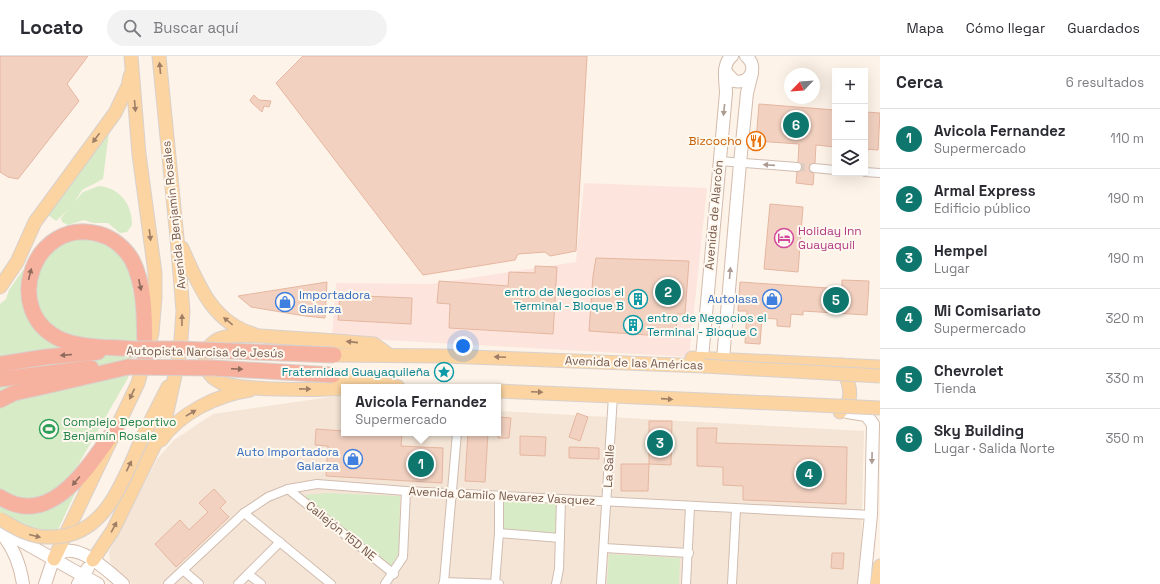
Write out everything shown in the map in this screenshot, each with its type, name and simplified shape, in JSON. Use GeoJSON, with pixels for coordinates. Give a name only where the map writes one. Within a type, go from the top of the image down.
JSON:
{"type":"FeatureCollection","features":[{"type":"Feature","properties":{"kind":"highway"},"geometry":{"type":"LineString","coordinates":[[132,349],[72,343],[60,339],[44,328],[33,312],[28,295],[29,279],[33,266],[42,250],[58,239],[78,232],[88,232],[106,236],[127,253],[140,280],[145,359]]}},
{"type":"Feature","properties":{"kind":"highway","name":"Autopista Narcisa de Jesús"},"geometry":{"type":"LineString","coordinates":[[6,370],[46,357],[132,349],[179,349],[334,355]]}},
{"type":"Feature","properties":{"kind":"highway"},"geometry":{"type":"LineString","coordinates":[[0,400],[26,391],[128,367]]}},
{"type":"Feature","properties":{"kind":"highway","name":"Autopista Narcisa de Jesús"},"geometry":{"type":"LineString","coordinates":[[6,370],[128,367],[214,368],[333,375]]}},
{"type":"Feature","properties":{"kind":"highway"},"geometry":{"type":"LineString","coordinates":[[0,497],[22,505],[41,503],[58,496],[74,483],[116,428]]}},
{"type":"Feature","properties":{"kind":"main road","name":"Avenida Benjamín Rosales"},"geometry":{"type":"LineString","coordinates":[[159,56],[177,238],[182,311],[182,332],[176,373]]}},
{"type":"Feature","properties":{"kind":"main road"},"geometry":{"type":"LineString","coordinates":[[732,56],[726,62],[725,71],[730,79],[738,82],[746,80],[750,62]]}},
{"type":"Feature","properties":{"kind":"main road","name":"Avenida Benjamín Rosales"},"geometry":{"type":"LineString","coordinates":[[54,559],[138,382],[152,333],[155,298],[155,273],[139,154],[131,61]]}},
{"type":"Feature","properties":{"kind":"main road"},"geometry":{"type":"LineString","coordinates":[[0,287],[17,262],[35,222],[115,113],[128,86],[131,61]]}},
{"type":"Feature","properties":{"kind":"main road","name":"Avenida de Alarcón"},"geometry":{"type":"LineString","coordinates":[[723,359],[726,312],[750,62]]}},
{"type":"Feature","properties":{"kind":"main road","name":"Avenida de Alarcón"},"geometry":{"type":"LineString","coordinates":[[703,362],[706,310],[726,93],[725,71]]}},
{"type":"Feature","properties":{"kind":"main road"},"geometry":{"type":"LineString","coordinates":[[177,238],[200,288],[213,308],[234,326],[244,331],[263,336]]}},
{"type":"Feature","properties":{"kind":"main road"},"geometry":{"type":"LineString","coordinates":[[706,310],[726,312]]}},
{"type":"Feature","properties":{"kind":"main road"},"geometry":{"type":"LineString","coordinates":[[341,388],[266,388],[221,383],[214,379],[208,372],[205,359],[210,346],[214,341],[220,338],[263,336],[374,344],[388,354]]}},
{"type":"Feature","properties":{"kind":"main road","name":"Avenida de las Américas"},"geometry":{"type":"LineString","coordinates":[[388,354],[631,362],[703,362],[879,370]]}},
{"type":"Feature","properties":{"kind":"main road","name":"Autopista Narcisa de Jesús"},"geometry":{"type":"LineString","coordinates":[[334,355],[388,354]]}},
{"type":"Feature","properties":{"kind":"main road"},"geometry":{"type":"LineString","coordinates":[[703,362],[723,359],[841,365],[879,370]]}},
{"type":"Feature","properties":{"kind":"main road"},"geometry":{"type":"LineString","coordinates":[[840,412],[849,401],[850,394],[846,374],[841,365]]}},
{"type":"Feature","properties":{"kind":"main road"},"geometry":{"type":"LineString","coordinates":[[0,519],[28,534],[45,538],[68,536],[87,528],[98,520],[110,505],[144,434],[176,373]]}},
{"type":"Feature","properties":{"kind":"main road"},"geometry":{"type":"LineString","coordinates":[[81,579],[113,530],[146,461],[166,416],[176,373]]}},
{"type":"Feature","properties":{"kind":"main road","name":"Autopista Narcisa de Jesús"},"geometry":{"type":"LineString","coordinates":[[333,375],[368,381]]}},
{"type":"Feature","properties":{"kind":"main road"},"geometry":{"type":"LineString","coordinates":[[361,384],[368,381],[383,384]]}},
{"type":"Feature","properties":{"kind":"main road"},"geometry":{"type":"LineString","coordinates":[[146,461],[163,438],[185,417],[223,397],[245,391],[266,388]]}},
{"type":"Feature","properties":{"kind":"main road"},"geometry":{"type":"LineString","coordinates":[[501,391],[880,408]]}},
{"type":"Feature","properties":{"kind":"main road"},"geometry":{"type":"LineString","coordinates":[[699,400],[720,406],[862,414],[871,420],[873,424],[871,515],[864,584]]}},
{"type":"Feature","properties":{"kind":"main road"},"geometry":{"type":"LineString","coordinates":[[0,529],[54,559],[81,579],[98,584]]}},
{"type":"Feature","properties":{"kind":"main road"},"geometry":{"type":"LineString","coordinates":[[0,532],[17,557],[23,584]]}},
{"type":"Feature","properties":{"kind":"main road"},"geometry":{"type":"LineString","coordinates":[[45,584],[54,559],[62,553],[72,550],[79,551],[93,560],[123,584]]}},
{"type":"Feature","properties":{"kind":"main road"},"geometry":{"type":"LineString","coordinates":[[877,584],[880,566]]}},
{"type":"Feature","properties":{"kind":"street"},"geometry":{"type":"LineString","coordinates":[[719,161],[797,167]]}},
{"type":"Feature","properties":{"kind":"street"},"geometry":{"type":"LineString","coordinates":[[814,168],[832,170]]}},
{"type":"Feature","properties":{"kind":"street"},"geometry":{"type":"LineString","coordinates":[[868,172],[880,173]]}},
{"type":"Feature","properties":{"kind":"street","name":"La Salle"},"geometry":{"type":"LineString","coordinates":[[601,584],[613,396]]}},
{"type":"Feature","properties":{"kind":"street"},"geometry":{"type":"LineString","coordinates":[[457,436],[443,583],[499,584]]}},
{"type":"Feature","properties":{"kind":"street","name":"Avenida Camilo Nevarez Vasquez"},"geometry":{"type":"LineString","coordinates":[[168,584],[244,513],[268,497],[288,489],[317,484],[452,494],[871,515]]}},
{"type":"Feature","properties":{"kind":"street","name":"Callejón 15D NE"},"geometry":{"type":"LineString","coordinates":[[288,489],[394,574]]}},
{"type":"Feature","properties":{"kind":"street"},"geometry":{"type":"LineString","coordinates":[[385,584],[394,574],[403,557],[406,491]]}},
{"type":"Feature","properties":{"kind":"street"},"geometry":{"type":"LineString","coordinates":[[495,584],[499,533],[499,496]]}},
{"type":"Feature","properties":{"kind":"street"},"geometry":{"type":"LineString","coordinates":[[556,584],[560,538],[561,500]]}},
{"type":"Feature","properties":{"kind":"street"},"geometry":{"type":"LineString","coordinates":[[686,584],[689,553],[690,507]]}},
{"type":"Feature","properties":{"kind":"street"},"geometry":{"type":"LineString","coordinates":[[732,584],[736,509]]}},
{"type":"Feature","properties":{"kind":"street"},"geometry":{"type":"LineString","coordinates":[[244,513],[331,584]]}},
{"type":"Feature","properties":{"kind":"street"},"geometry":{"type":"LineString","coordinates":[[499,533],[560,538]]}},
{"type":"Feature","properties":{"kind":"street"},"geometry":{"type":"LineString","coordinates":[[238,584],[280,542]]}},
{"type":"Feature","properties":{"kind":"street"},"geometry":{"type":"LineString","coordinates":[[604,548],[689,553]]}},
{"type":"Feature","properties":{"kind":"street"},"geometry":{"type":"LineString","coordinates":[[183,570],[199,584]]}},
{"type":"Feature","properties":{"kind":"street"},"geometry":{"type":"LineString","coordinates":[[248,574],[261,584]]}},
{"type":"Feature","properties":{"kind":"shaded area"},"geometry":{"type":"Polygon","coordinates":[[[584,183],[707,188],[689,357],[332,337],[336,283],[430,284],[576,262],[584,183]]]}},
{"type":"Feature","properties":{"kind":"shaded area"},"geometry":{"type":"Polygon","coordinates":[[[341,395],[341,436],[501,436],[501,411],[864,431],[861,557],[857,584],[132,584],[117,572],[110,562],[109,552],[157,459],[174,440],[213,414],[341,395]]]}},
{"type":"Feature","properties":{"kind":"green space"},"geometry":{"type":"Polygon","coordinates":[[[109,132],[103,179],[82,190],[72,206],[56,221],[48,215],[109,132]]]}},
{"type":"Feature","properties":{"kind":"green space"},"geometry":{"type":"Polygon","coordinates":[[[99,186],[113,190],[123,198],[127,204],[130,210],[132,225],[127,232],[120,233],[108,223],[93,223],[84,220],[68,225],[62,222],[61,218],[83,192],[99,186]]]}},
{"type":"Feature","properties":{"kind":"green space","name":"Complejo Deportivo Benjamín Rosale"},"geometry":{"type":"Polygon","coordinates":[[[75,239],[91,239],[104,244],[116,252],[125,263],[130,275],[138,318],[138,331],[128,378],[74,472],[78,487],[56,534],[34,532],[0,514],[0,386],[48,378],[47,352],[0,359],[0,304],[6,299],[9,290],[23,270],[23,302],[25,310],[34,280],[52,249],[75,239]]]}},
{"type":"Feature","properties":{"kind":"green space"},"geometry":{"type":"Polygon","coordinates":[[[327,493],[400,496],[399,553],[391,566],[306,498],[306,495],[327,493]]]}},
{"type":"Feature","properties":{"kind":"green space"},"geometry":{"type":"Polygon","coordinates":[[[503,501],[557,504],[555,533],[503,529],[503,501]]]}},
{"type":"Feature","properties":{"kind":"green space"},"geometry":{"type":"Polygon","coordinates":[[[609,554],[680,558],[679,584],[607,584],[609,554]]]}},
{"type":"Feature","properties":{"kind":"building"},"geometry":{"type":"Polygon","coordinates":[[[0,56],[88,56],[67,84],[79,101],[18,179],[8,177],[0,172],[0,56]]]}},
{"type":"Feature","properties":{"kind":"building"},"geometry":{"type":"Polygon","coordinates":[[[303,56],[587,56],[576,251],[550,256],[545,252],[518,254],[515,260],[423,275],[276,83],[303,56]]]}},
{"type":"Feature","properties":{"kind":"building"},"geometry":{"type":"Polygon","coordinates":[[[254,95],[259,100],[271,101],[269,107],[264,106],[262,112],[250,100],[254,95]]]}},
{"type":"Feature","properties":{"kind":"building"},"geometry":{"type":"Polygon","coordinates":[[[759,104],[832,110],[832,147],[816,145],[815,163],[810,165],[809,168],[814,174],[813,185],[796,183],[797,172],[801,170],[802,167],[798,162],[799,144],[756,141],[759,104]]]}},
{"type":"Feature","properties":{"kind":"building"},"geometry":{"type":"Polygon","coordinates":[[[868,112],[880,113],[878,150],[868,149],[868,112]]]}},
{"type":"Feature","properties":{"kind":"building","name":"Holiday Inn Guayaquil"},"geometry":{"type":"Polygon","coordinates":[[[770,204],[803,207],[798,272],[764,269],[770,204]]]}},
{"type":"Feature","properties":{"kind":"building"},"geometry":{"type":"Polygon","coordinates":[[[596,258],[689,261],[685,314],[677,314],[676,337],[589,331],[593,276],[596,258]]]}},
{"type":"Feature","properties":{"kind":"building"},"geometry":{"type":"Polygon","coordinates":[[[535,266],[557,267],[553,334],[449,328],[450,304],[437,303],[439,281],[508,286],[509,272],[535,273],[535,266]]]}},
{"type":"Feature","properties":{"kind":"building"},"geometry":{"type":"Polygon","coordinates":[[[842,280],[869,281],[867,315],[803,311],[803,315],[791,314],[790,327],[777,326],[777,319],[762,318],[760,344],[745,343],[747,311],[738,311],[740,282],[842,289],[842,280]]]}},
{"type":"Feature","properties":{"kind":"building","name":"Importadora Galarza"},"geometry":{"type":"Polygon","coordinates":[[[327,282],[325,318],[251,307],[238,296],[327,282]]]}},
{"type":"Feature","properties":{"kind":"building"},"geometry":{"type":"Polygon","coordinates":[[[340,295],[412,298],[411,324],[338,320],[340,295]]]}},
{"type":"Feature","properties":{"kind":"building"},"geometry":{"type":"Polygon","coordinates":[[[577,413],[588,417],[580,441],[569,437],[577,413]]]}},
{"type":"Feature","properties":{"kind":"building"},"geometry":{"type":"Polygon","coordinates":[[[501,417],[511,418],[509,438],[498,438],[498,436],[501,436],[501,417]]]}},
{"type":"Feature","properties":{"kind":"building"},"geometry":{"type":"Polygon","coordinates":[[[649,421],[672,421],[671,465],[649,464],[649,421]]]}},
{"type":"Feature","properties":{"kind":"building"},"geometry":{"type":"Polygon","coordinates":[[[697,428],[717,428],[716,443],[847,447],[846,504],[743,500],[743,486],[723,485],[723,467],[697,466],[697,428]]]}},
{"type":"Feature","properties":{"kind":"building"},"geometry":{"type":"Polygon","coordinates":[[[316,429],[341,431],[341,436],[402,436],[401,446],[443,448],[442,483],[326,476],[328,446],[315,445],[316,429]]]}},
{"type":"Feature","properties":{"kind":"building"},"geometry":{"type":"Polygon","coordinates":[[[468,436],[488,436],[485,482],[465,481],[468,436]]]}},
{"type":"Feature","properties":{"kind":"building"},"geometry":{"type":"Polygon","coordinates":[[[520,436],[546,437],[545,456],[520,455],[520,436]]]}},
{"type":"Feature","properties":{"kind":"building"},"geometry":{"type":"Polygon","coordinates":[[[569,447],[599,448],[599,459],[569,458],[569,447]]]}},
{"type":"Feature","properties":{"kind":"building"},"geometry":{"type":"Polygon","coordinates":[[[621,464],[649,464],[648,491],[621,491],[621,464]]]}},
{"type":"Feature","properties":{"kind":"building"},"geometry":{"type":"Polygon","coordinates":[[[214,489],[226,502],[220,508],[229,517],[176,567],[155,544],[180,520],[189,530],[208,512],[199,503],[214,489]]]}},
{"type":"Feature","properties":{"kind":"building"},"geometry":{"type":"Polygon","coordinates":[[[832,553],[844,553],[843,569],[831,568],[832,553]]]}},
{"type":"Feature","properties":{"kind":"tunnel"},"geometry":{"type":"LineString","coordinates":[[797,167],[814,168]]}},
{"type":"Feature","properties":{"kind":"place","name":"Sky Building"},"geometry":{"type":"Point","coordinates":[796,125]}},
{"type":"Feature","properties":{"kind":"place","name":"Bizcocho"},"geometry":{"type":"Point","coordinates":[756,141]}},
{"type":"Feature","properties":{"kind":"place","name":"Holiday Inn Guayaquil"},"geometry":{"type":"Point","coordinates":[784,238]}},
{"type":"Feature","properties":{"kind":"place","name":"Armal Express"},"geometry":{"type":"Point","coordinates":[668,292]}},
{"type":"Feature","properties":{"kind":"place","name":"entro de Negocios el Terminal - Bloque B"},"geometry":{"type":"Point","coordinates":[638,299]}},
{"type":"Feature","properties":{"kind":"place","name":"Autolasa"},"geometry":{"type":"Point","coordinates":[772,299]}},
{"type":"Feature","properties":{"kind":"place","name":"Chevrolet"},"geometry":{"type":"Point","coordinates":[836,300]}},
{"type":"Feature","properties":{"kind":"place","name":"Importadora Galarza"},"geometry":{"type":"Point","coordinates":[285,302]}},
{"type":"Feature","properties":{"kind":"place","name":"entro de Negocios el Terminal - Bloque C"},"geometry":{"type":"Point","coordinates":[633,325]}},
{"type":"Feature","properties":{"kind":"place","name":"Fraternidad Guayaquileña"},"geometry":{"type":"Point","coordinates":[444,372]}},
{"type":"Feature","properties":{"kind":"place","name":"Complejo Deportivo Benjamín Rosale"},"geometry":{"type":"Point","coordinates":[49,429]}},
{"type":"Feature","properties":{"kind":"place","name":"Hempel"},"geometry":{"type":"Point","coordinates":[660,443]}},
{"type":"Feature","properties":{"kind":"place","name":"Auto Importadora Galarza"},"geometry":{"type":"Point","coordinates":[353,459]}},
{"type":"Feature","properties":{"kind":"place","name":"Avicola Fernandez"},"geometry":{"type":"Point","coordinates":[421,464]}},
{"type":"Feature","properties":{"kind":"place","name":"Mi Comisariato"},"geometry":{"type":"Point","coordinates":[809,474]}}]}
